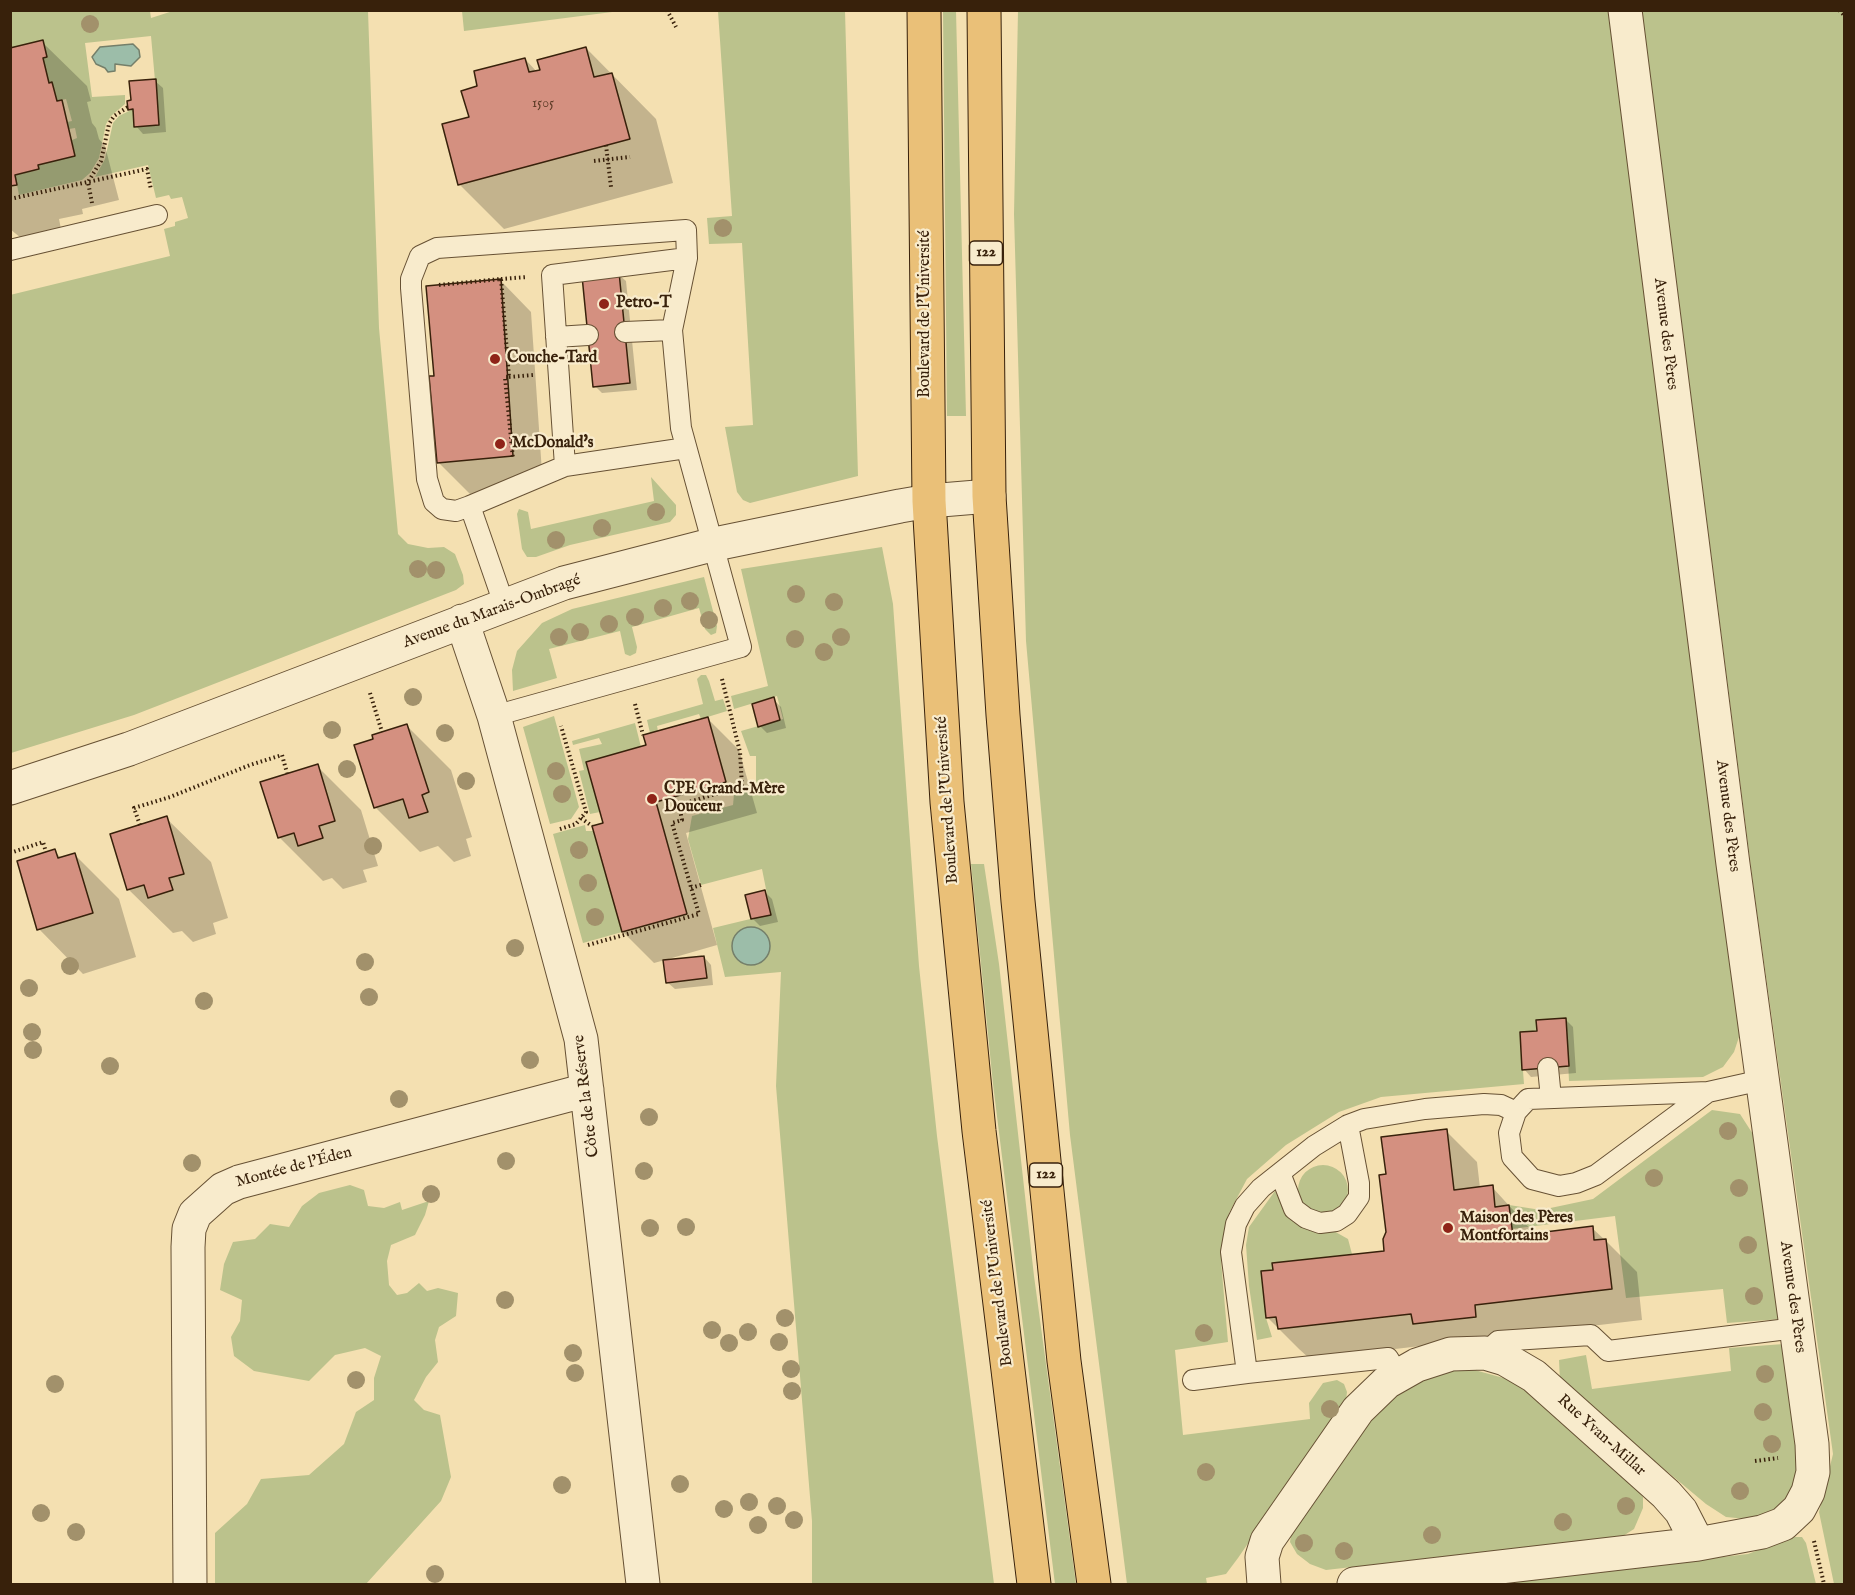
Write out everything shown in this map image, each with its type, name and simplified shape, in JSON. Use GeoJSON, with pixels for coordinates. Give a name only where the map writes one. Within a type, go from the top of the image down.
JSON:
{"type":"FeatureCollection","features":[{"type":"Feature","properties":{"kind":"main road","name":"Boulevard de l'Université"},"geometry":{"type":"LineString","coordinates":[[924,10],[929,501],[947,802],[960,951],[1034,1584]]}},
{"type":"Feature","properties":{"kind":"main road","name":"122"},"geometry":{"type":"LineString","coordinates":[[984,10],[989,496],[1018,901],[1064,1361],[1094,1584]]}},
{"type":"Feature","properties":{"kind":"street","name":"Avenue des Pères"},"geometry":{"type":"LineString","coordinates":[[1625,10],[1762,1080],[1812,1444],[1813,1472],[1808,1492],[1799,1509],[1783,1524],[1762,1532],[1698,1544]]}},
{"type":"Feature","properties":{"kind":"street","name":"Avenue du Marais-Ombragé"},"geometry":{"type":"LineString","coordinates":[[10,788],[129,749],[564,583],[715,544],[929,501],[989,496]]}},
{"type":"Feature","properties":{"kind":"street","name":"Côte de la Réserve"},"geometry":{"type":"LineString","coordinates":[[462,621],[494,716],[581,1039],[644,1584]]}},
{"type":"Feature","properties":{"kind":"street","name":"Montée de l'Éden"},"geometry":{"type":"LineString","coordinates":[[190,1584],[188,1247],[189,1229],[195,1214],[223,1189],[239,1182],[587,1090]]}},
{"type":"Feature","properties":{"kind":"street","name":"Rue Yvan-Millar"},"geometry":{"type":"LineString","coordinates":[[1264,1584],[1262,1557],[1267,1541],[1358,1410],[1387,1382],[1417,1365],[1451,1354],[1485,1353],[1504,1359],[1534,1376],[1681,1511],[1698,1544]]}},
{"type":"Feature","properties":{"kind":"street"},"geometry":{"type":"LineString","coordinates":[[1354,1584],[1698,1544]]}},
{"type":"Feature","properties":{"kind":"lane"},"geometry":{"type":"LineString","coordinates":[[10,250],[157,215]]}},
{"type":"Feature","properties":{"kind":"lane"},"geometry":{"type":"LineString","coordinates":[[494,716],[741,647],[715,544],[681,429],[672,330],[687,258],[686,230],[437,248],[420,256],[411,279],[427,479],[434,502],[442,509],[456,511],[565,466],[686,448]]}},
{"type":"Feature","properties":{"kind":"lane"},"geometry":{"type":"LineString","coordinates":[[565,466],[552,275],[687,258]]}},
{"type":"Feature","properties":{"kind":"lane"},"geometry":{"type":"LineString","coordinates":[[625,333],[672,330]]}},
{"type":"Feature","properties":{"kind":"lane"},"geometry":{"type":"LineString","coordinates":[[556,337],[588,335]]}},
{"type":"Feature","properties":{"kind":"lane"},"geometry":{"type":"LineString","coordinates":[[470,506],[504,604]]}},
{"type":"Feature","properties":{"kind":"lane"},"geometry":{"type":"LineString","coordinates":[[1548,1068],[1551,1098]]}},
{"type":"Feature","properties":{"kind":"lane"},"geometry":{"type":"LineString","coordinates":[[1708,1092],[1596,1175],[1576,1183],[1559,1186],[1532,1179],[1520,1169],[1512,1157],[1509,1133],[1516,1112],[1528,1099],[1708,1092],[1762,1080]]}},
{"type":"Feature","properties":{"kind":"lane"},"geometry":{"type":"LineString","coordinates":[[1247,1373],[1231,1252],[1236,1224],[1245,1206],[1261,1188],[1314,1146],[1348,1125],[1364,1119],[1425,1109],[1484,1104],[1501,1105],[1516,1112]]}},
{"type":"Feature","properties":{"kind":"lane"},"geometry":{"type":"LineString","coordinates":[[1280,1173],[1294,1209],[1306,1218],[1320,1223],[1336,1221],[1347,1214],[1359,1197],[1359,1183],[1348,1125]]}},
{"type":"Feature","properties":{"kind":"lane"},"geometry":{"type":"LineString","coordinates":[[1485,1353],[1498,1341],[1591,1335],[1608,1351],[1796,1328]]}},
{"type":"Feature","properties":{"kind":"lane"},"geometry":{"type":"LineString","coordinates":[[1193,1380],[1388,1358],[1399,1376]]}},
{"type":"Feature","properties":{"kind":"path"},"geometry":{"type":"LineString","coordinates":[[667,10],[676,27]]}},
{"type":"Feature","properties":{"kind":"path"},"geometry":{"type":"LineString","coordinates":[[1839,10],[1845,15]]}},
{"type":"Feature","properties":{"kind":"path"},"geometry":{"type":"LineString","coordinates":[[88,182],[101,161],[109,124],[114,116],[128,107]]}},
{"type":"Feature","properties":{"kind":"path"},"geometry":{"type":"LineString","coordinates":[[606,145],[610,159],[611,187]]}},
{"type":"Feature","properties":{"kind":"path"},"geometry":{"type":"LineString","coordinates":[[594,161],[630,157]]}},
{"type":"Feature","properties":{"kind":"path"},"geometry":{"type":"LineString","coordinates":[[10,199],[147,169]]}},
{"type":"Feature","properties":{"kind":"path"},"geometry":{"type":"LineString","coordinates":[[437,285],[501,279],[513,463]]}},
{"type":"Feature","properties":{"kind":"path"},"geometry":{"type":"LineString","coordinates":[[360,662],[382,732]]}},
{"type":"Feature","properties":{"kind":"path"},"geometry":{"type":"LineString","coordinates":[[559,953],[699,914],[672,823],[682,820],[679,805],[742,786],[740,752],[727,698]]}},
{"type":"Feature","properties":{"kind":"path"},"geometry":{"type":"LineString","coordinates":[[528,838],[576,824],[586,812],[558,716]]}},
{"type":"Feature","properties":{"kind":"path"},"geometry":{"type":"LineString","coordinates":[[640,722],[644,735]]}},
{"type":"Feature","properties":{"kind":"path"},"geometry":{"type":"LineString","coordinates":[[140,825],[134,808],[170,797],[250,765],[282,755],[287,773]]}},
{"type":"Feature","properties":{"kind":"path"},"geometry":{"type":"LineString","coordinates":[[581,818],[592,826]]}},
{"type":"Feature","properties":{"kind":"path"},"geometry":{"type":"LineString","coordinates":[[10,853],[43,842],[46,852]]}},
{"type":"Feature","properties":{"kind":"path"},"geometry":{"type":"LineString","coordinates":[[691,888],[701,885]]}},
{"type":"Feature","properties":{"kind":"path"},"geometry":{"type":"LineString","coordinates":[[1812,1529],[1824,1584]]}},
{"type":"Feature","properties":{"kind":"green space"},"geometry":{"type":"Polygon","coordinates":[[[176,10],[368,11],[379,328],[398,534],[408,544],[428,548],[444,547],[455,554],[464,584],[456,590],[134,715],[11,753],[10,295],[170,256],[164,229],[175,226],[175,222],[188,218],[182,197],[171,199],[169,195],[156,198],[148,165],[95,177],[105,159],[113,123],[119,116],[133,109],[135,127],[159,125],[151,36],[85,43],[92,97],[125,95],[125,104],[111,116],[106,124],[99,158],[90,173],[82,180],[19,195],[15,175],[39,170],[38,165],[75,156],[72,140],[77,138],[75,128],[69,129],[67,122],[72,121],[66,99],[57,101],[52,82],[49,83],[43,58],[47,57],[43,40],[11,48],[11,11],[150,11],[151,18],[176,10]]]}},
{"type":"Feature","properties":{"kind":"green space"},"geometry":{"type":"Polygon","coordinates":[[[462,10],[620,11],[464,31],[462,10]]]}},
{"type":"Feature","properties":{"kind":"green space"},"geometry":{"type":"Polygon","coordinates":[[[718,11],[845,11],[858,476],[750,503],[743,500],[737,492],[725,427],[753,425],[742,243],[709,244],[707,218],[732,216],[718,11]]]}},
{"type":"Feature","properties":{"kind":"green space"},"geometry":{"type":"Polygon","coordinates":[[[943,11],[956,11],[966,416],[947,416],[943,11]]]}},
{"type":"Feature","properties":{"kind":"green space"},"geometry":{"type":"Polygon","coordinates":[[[1018,11],[1610,11],[1740,1034],[1734,1052],[1723,1067],[1703,1077],[1569,1081],[1566,1018],[1536,1020],[1537,1031],[1520,1032],[1524,1084],[1381,1097],[1339,1112],[1286,1145],[1247,1179],[1229,1213],[1221,1261],[1228,1342],[1175,1350],[1183,1435],[1310,1419],[1309,1403],[1323,1383],[1337,1380],[1344,1384],[1347,1392],[1346,1400],[1238,1558],[1226,1574],[1206,1578],[1207,1584],[1127,1584],[1070,1135],[1026,641],[1014,214],[1018,11]]]}},
{"type":"Feature","properties":{"kind":"green space"},"geometry":{"type":"Polygon","coordinates":[[[1642,11],[1844,11],[1844,1584],[1834,1584],[1819,1512],[1833,1454],[1754,891],[1642,11]]]}},
{"type":"Feature","properties":{"kind":"green space"},"geometry":{"type":"Polygon","coordinates":[[[651,477],[676,505],[676,515],[670,522],[570,545],[536,557],[527,557],[522,549],[517,514],[519,509],[528,512],[531,529],[654,501],[651,477]]]}},
{"type":"Feature","properties":{"kind":"green space"},"geometry":{"type":"Polygon","coordinates":[[[882,547],[893,604],[919,966],[937,1136],[994,1584],[812,1584],[812,1521],[776,1086],[781,972],[725,977],[713,928],[771,914],[762,869],[701,885],[688,839],[692,816],[733,805],[734,794],[756,788],[756,756],[750,756],[741,731],[783,719],[777,696],[734,709],[731,696],[768,686],[741,569],[882,547]]]}},
{"type":"Feature","properties":{"kind":"green space"},"geometry":{"type":"Polygon","coordinates":[[[704,577],[717,626],[716,633],[711,635],[705,629],[699,608],[632,627],[637,647],[636,653],[630,656],[625,654],[620,631],[549,649],[557,678],[513,691],[512,670],[517,651],[542,623],[572,609],[704,577]]]}},
{"type":"Feature","properties":{"kind":"green space"},"geometry":{"type":"Polygon","coordinates":[[[701,675],[706,675],[715,701],[723,699],[727,711],[701,719],[699,714],[657,726],[658,731],[650,733],[647,720],[703,704],[697,679],[701,675]]]}},
{"type":"Feature","properties":{"kind":"green space"},"geometry":{"type":"Polygon","coordinates":[[[554,716],[579,807],[571,819],[550,824],[523,727],[554,716]]]}},
{"type":"Feature","properties":{"kind":"green space"},"geometry":{"type":"Polygon","coordinates":[[[635,723],[641,747],[600,812],[590,814],[579,771],[584,770],[579,749],[602,744],[599,738],[573,745],[572,741],[635,723]]]}},
{"type":"Feature","properties":{"kind":"green space"},"geometry":{"type":"Polygon","coordinates":[[[585,825],[586,831],[593,831],[622,932],[583,943],[553,834],[585,825]]]}},
{"type":"Feature","properties":{"kind":"green space"},"geometry":{"type":"Polygon","coordinates":[[[971,864],[984,864],[999,964],[1034,1276],[1076,1584],[1055,1584],[993,1084],[971,864]]]}},
{"type":"Feature","properties":{"kind":"green space"},"geometry":{"type":"Polygon","coordinates":[[[1712,1110],[1740,1114],[1758,1142],[1782,1319],[1727,1323],[1723,1289],[1626,1298],[1615,1216],[1511,1229],[1509,1205],[1541,1210],[1593,1199],[1712,1110]]]}},
{"type":"Feature","properties":{"kind":"green space"},"geometry":{"type":"Polygon","coordinates":[[[1323,1165],[1332,1167],[1343,1176],[1348,1190],[1346,1199],[1337,1210],[1323,1215],[1314,1213],[1303,1204],[1298,1190],[1300,1181],[1309,1170],[1323,1165]]]}},
{"type":"Feature","properties":{"kind":"green space"},"geometry":{"type":"Polygon","coordinates":[[[350,1185],[364,1190],[368,1206],[384,1208],[400,1202],[402,1210],[429,1201],[415,1235],[391,1245],[387,1261],[389,1285],[397,1295],[407,1293],[419,1283],[427,1291],[438,1288],[458,1293],[456,1316],[439,1327],[435,1340],[438,1362],[426,1377],[414,1400],[424,1410],[440,1415],[451,1477],[441,1501],[366,1584],[215,1584],[215,1533],[247,1504],[261,1479],[309,1475],[344,1444],[356,1412],[374,1400],[374,1378],[381,1356],[365,1348],[335,1355],[309,1381],[254,1371],[234,1356],[231,1337],[240,1321],[242,1300],[220,1290],[224,1264],[233,1242],[255,1239],[270,1224],[289,1227],[302,1206],[319,1193],[350,1185]]]}},
{"type":"Feature","properties":{"kind":"green space"},"geometry":{"type":"Polygon","coordinates":[[[1275,1191],[1290,1219],[1332,1230],[1348,1239],[1352,1254],[1273,1263],[1273,1270],[1261,1271],[1266,1318],[1272,1337],[1257,1340],[1246,1245],[1249,1227],[1275,1191]]]}},
{"type":"Feature","properties":{"kind":"green space"},"geometry":{"type":"Polygon","coordinates":[[[1784,1344],[1798,1430],[1797,1482],[1784,1502],[1766,1515],[1747,1519],[1726,1517],[1706,1504],[1560,1382],[1559,1360],[1586,1355],[1592,1389],[1731,1371],[1729,1348],[1784,1344]]]}},
{"type":"Feature","properties":{"kind":"green space"},"geometry":{"type":"Polygon","coordinates":[[[1471,1369],[1518,1382],[1635,1487],[1643,1497],[1643,1508],[1634,1529],[1623,1536],[1326,1570],[1310,1564],[1297,1554],[1290,1542],[1292,1529],[1385,1400],[1433,1371],[1471,1369]]]}},
{"type":"Feature","properties":{"kind":"green space"},"geometry":{"type":"Polygon","coordinates":[[[1793,1537],[1802,1537],[1806,1543],[1816,1584],[1492,1584],[1748,1554],[1793,1537]]]}},
{"type":"Feature","properties":{"kind":"shaded area"},"geometry":{"type":"Polygon","coordinates":[[[133,44],[139,50],[140,57],[131,66],[115,64],[115,71],[108,72],[96,64],[92,57],[100,47],[133,44]]]}},
{"type":"Feature","properties":{"kind":"shaded area"},"geometry":{"type":"Polygon","coordinates":[[[751,927],[758,928],[764,933],[769,939],[769,953],[764,959],[758,964],[751,965],[744,964],[738,959],[733,953],[732,946],[733,939],[738,933],[744,928],[751,927]]]}},
{"type":"Feature","properties":{"kind":"building"},"geometry":{"type":"Polygon","coordinates":[[[43,40],[47,57],[43,58],[49,83],[52,82],[57,101],[62,100],[75,156],[38,165],[39,169],[15,175],[17,185],[10,186],[10,48],[43,40]]]}},
{"type":"Feature","properties":{"kind":"building"},"geometry":{"type":"Polygon","coordinates":[[[586,47],[594,77],[612,73],[630,139],[458,185],[442,124],[469,117],[461,91],[477,86],[474,71],[525,58],[529,72],[540,70],[537,60],[586,47]]]}},
{"type":"Feature","properties":{"kind":"building"},"geometry":{"type":"Polygon","coordinates":[[[156,79],[159,125],[134,127],[133,109],[128,110],[127,101],[131,100],[129,81],[156,79]]]}},
{"type":"Feature","properties":{"kind":"building","name":"Petro-T"},"geometry":{"type":"Polygon","coordinates":[[[619,272],[630,383],[593,387],[582,276],[619,272]]]}},
{"type":"Feature","properties":{"kind":"building"},"geometry":{"type":"Polygon","coordinates":[[[501,279],[513,456],[437,463],[429,376],[434,376],[426,286],[501,279]]]}},
{"type":"Feature","properties":{"kind":"building"},"geometry":{"type":"Polygon","coordinates":[[[774,697],[780,720],[758,727],[752,704],[774,697]]]}},
{"type":"Feature","properties":{"kind":"building"},"geometry":{"type":"Polygon","coordinates":[[[708,717],[726,782],[656,802],[687,914],[622,932],[592,826],[603,823],[586,762],[646,745],[643,735],[708,717]]]}},
{"type":"Feature","properties":{"kind":"building"},"geometry":{"type":"Polygon","coordinates":[[[407,724],[429,792],[422,795],[428,812],[409,818],[403,799],[374,808],[354,745],[373,739],[372,735],[407,724]]]}},
{"type":"Feature","properties":{"kind":"building"},"geometry":{"type":"Polygon","coordinates":[[[318,764],[335,821],[319,826],[323,838],[298,846],[294,833],[278,838],[260,782],[318,764]]]}},
{"type":"Feature","properties":{"kind":"building"},"geometry":{"type":"Polygon","coordinates":[[[167,816],[184,874],[169,878],[173,890],[148,898],[144,885],[127,890],[110,834],[167,816]]]}},
{"type":"Feature","properties":{"kind":"building"},"geometry":{"type":"Polygon","coordinates":[[[55,849],[58,858],[75,853],[93,913],[37,930],[17,861],[55,849]]]}},
{"type":"Feature","properties":{"kind":"building"},"geometry":{"type":"Polygon","coordinates":[[[765,890],[771,915],[751,919],[745,895],[765,890]]]}},
{"type":"Feature","properties":{"kind":"building"},"geometry":{"type":"Polygon","coordinates":[[[704,956],[707,978],[666,983],[663,960],[704,956]]]}},
{"type":"Feature","properties":{"kind":"building"},"geometry":{"type":"Polygon","coordinates":[[[1566,1018],[1569,1066],[1522,1070],[1520,1032],[1537,1031],[1536,1020],[1566,1018]]]}},
{"type":"Feature","properties":{"kind":"building","name":"Maison des Pères Montfortains"},"geometry":{"type":"Polygon","coordinates":[[[1447,1129],[1454,1190],[1493,1185],[1495,1207],[1509,1205],[1513,1236],[1593,1226],[1594,1240],[1606,1239],[1612,1289],[1475,1305],[1476,1317],[1413,1324],[1411,1314],[1278,1329],[1276,1317],[1266,1318],[1261,1271],[1273,1270],[1272,1263],[1384,1251],[1383,1239],[1386,1232],[1379,1175],[1386,1174],[1381,1137],[1447,1129]]]}},
{"type":"Feature","properties":{"kind":"place","name":"Petro-T"},"geometry":{"type":"Point","coordinates":[604,304]}},
{"type":"Feature","properties":{"kind":"place","name":"Couche-Tard"},"geometry":{"type":"Point","coordinates":[495,359]}},
{"type":"Feature","properties":{"kind":"place","name":"McDonald's"},"geometry":{"type":"Point","coordinates":[500,444]}},
{"type":"Feature","properties":{"kind":"place","name":"CPE Grand-Mère Douceur"},"geometry":{"type":"Point","coordinates":[652,799]}},
{"type":"Feature","properties":{"kind":"place","name":"Maison des Pères Montfortains"},"geometry":{"type":"Point","coordinates":[1448,1228]}}]}
